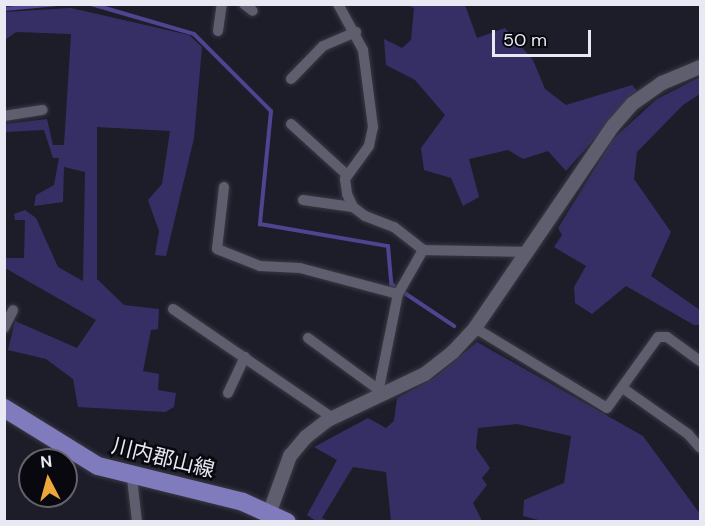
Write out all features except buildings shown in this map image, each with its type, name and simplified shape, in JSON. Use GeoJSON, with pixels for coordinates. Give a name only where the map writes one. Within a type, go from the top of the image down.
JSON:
{"type":"FeatureCollection","features":[{"type":"Feature","properties":{"kind":"main road","name":"川内郡山線"},"geometry":{"type":"LineString","coordinates":[[4,408],[98,466],[132,478],[196,489],[287,522]]}},
{"type":"Feature","properties":{"kind":"street"},"geometry":{"type":"LineString","coordinates":[[218,31],[222,4]]}},
{"type":"Feature","properties":{"kind":"street"},"geometry":{"type":"LineString","coordinates":[[338,4],[356,32],[363,50],[373,127],[369,146],[347,175]]}},
{"type":"Feature","properties":{"kind":"street"},"geometry":{"type":"LineString","coordinates":[[291,79],[323,46],[356,32]]}},
{"type":"Feature","properties":{"kind":"street"},"geometry":{"type":"LineString","coordinates":[[269,514],[290,456],[333,418],[378,394],[425,374],[475,328],[632,104],[662,83],[700,67]]}},
{"type":"Feature","properties":{"kind":"street"},"geometry":{"type":"LineString","coordinates":[[4,116],[43,110]]}},
{"type":"Feature","properties":{"kind":"street"},"geometry":{"type":"LineString","coordinates":[[291,124],[347,175],[353,207]]}},
{"type":"Feature","properties":{"kind":"street"},"geometry":{"type":"LineString","coordinates":[[224,187],[217,249],[260,266],[300,268],[399,292]]}},
{"type":"Feature","properties":{"kind":"street"},"geometry":{"type":"LineString","coordinates":[[303,200],[353,207],[394,227],[423,250],[528,252]]}},
{"type":"Feature","properties":{"kind":"street"},"geometry":{"type":"LineString","coordinates":[[378,394],[399,292],[423,250]]}},
{"type":"Feature","properties":{"kind":"street"},"geometry":{"type":"LineString","coordinates":[[173,309],[333,418]]}},
{"type":"Feature","properties":{"kind":"street"},"geometry":{"type":"LineString","coordinates":[[4,328],[13,310]]}},
{"type":"Feature","properties":{"kind":"street"},"geometry":{"type":"LineString","coordinates":[[475,328],[607,408],[624,389],[658,338],[667,337],[700,361]]}},
{"type":"Feature","properties":{"kind":"street"},"geometry":{"type":"LineString","coordinates":[[308,338],[378,394]]}},
{"type":"Feature","properties":{"kind":"street"},"geometry":{"type":"LineString","coordinates":[[228,393],[245,357]]}},
{"type":"Feature","properties":{"kind":"street"},"geometry":{"type":"LineString","coordinates":[[624,389],[688,434],[700,448]]}},
{"type":"Feature","properties":{"kind":"street"},"geometry":{"type":"LineString","coordinates":[[132,478],[137,522]]}},
{"type":"Feature","properties":{"kind":"shaded area"},"geometry":{"type":"Polygon","coordinates":[[[407,5],[465,5],[477,38],[505,28],[533,60],[545,89],[566,105],[632,85],[637,91],[566,171],[548,151],[523,159],[508,150],[469,159],[479,197],[463,206],[451,178],[424,170],[421,148],[445,115],[415,80],[386,65],[384,39],[402,48],[411,40],[414,8],[407,5]]]}},
{"type":"Feature","properties":{"kind":"shaded area"},"geometry":{"type":"Polygon","coordinates":[[[71,8],[189,35],[202,47],[194,138],[166,256],[155,255],[159,231],[148,200],[162,184],[170,131],[97,127],[97,279],[124,305],[159,309],[158,329],[151,330],[143,371],[159,374],[158,390],[176,393],[174,407],[165,412],[78,407],[73,379],[46,359],[8,350],[15,321],[77,348],[96,320],[5,268],[5,258],[24,258],[25,220],[15,220],[14,214],[25,210],[36,218],[58,267],[83,281],[85,172],[64,167],[63,202],[34,206],[36,195],[54,185],[59,158],[53,158],[44,130],[4,132],[5,124],[47,119],[53,145],[64,145],[71,34],[16,32],[5,40],[5,12],[71,8]]]}},
{"type":"Feature","properties":{"kind":"shaded area"},"geometry":{"type":"Polygon","coordinates":[[[700,77],[700,94],[683,105],[637,152],[634,179],[671,232],[651,276],[700,310],[700,325],[694,325],[626,286],[592,314],[575,303],[574,287],[586,266],[554,247],[562,235],[558,228],[613,139],[657,99],[700,77]]]}},
{"type":"Feature","properties":{"kind":"shaded area"},"geometry":{"type":"Polygon","coordinates":[[[477,342],[643,436],[700,514],[700,521],[546,522],[523,516],[524,500],[564,483],[571,436],[517,424],[478,428],[476,448],[490,468],[482,478],[487,485],[473,503],[482,521],[391,521],[386,472],[353,467],[322,518],[329,521],[316,521],[307,515],[337,460],[314,447],[368,418],[386,428],[394,421],[397,398],[434,378],[477,342]]]}},
{"type":"Feature","properties":{"kind":"waterway"},"geometry":{"type":"LineString","coordinates":[[4,9],[58,4]]}},
{"type":"Feature","properties":{"kind":"waterway"},"geometry":{"type":"LineString","coordinates":[[91,4],[194,34],[271,111],[260,224],[388,246],[391,284],[454,326]]}}]}
